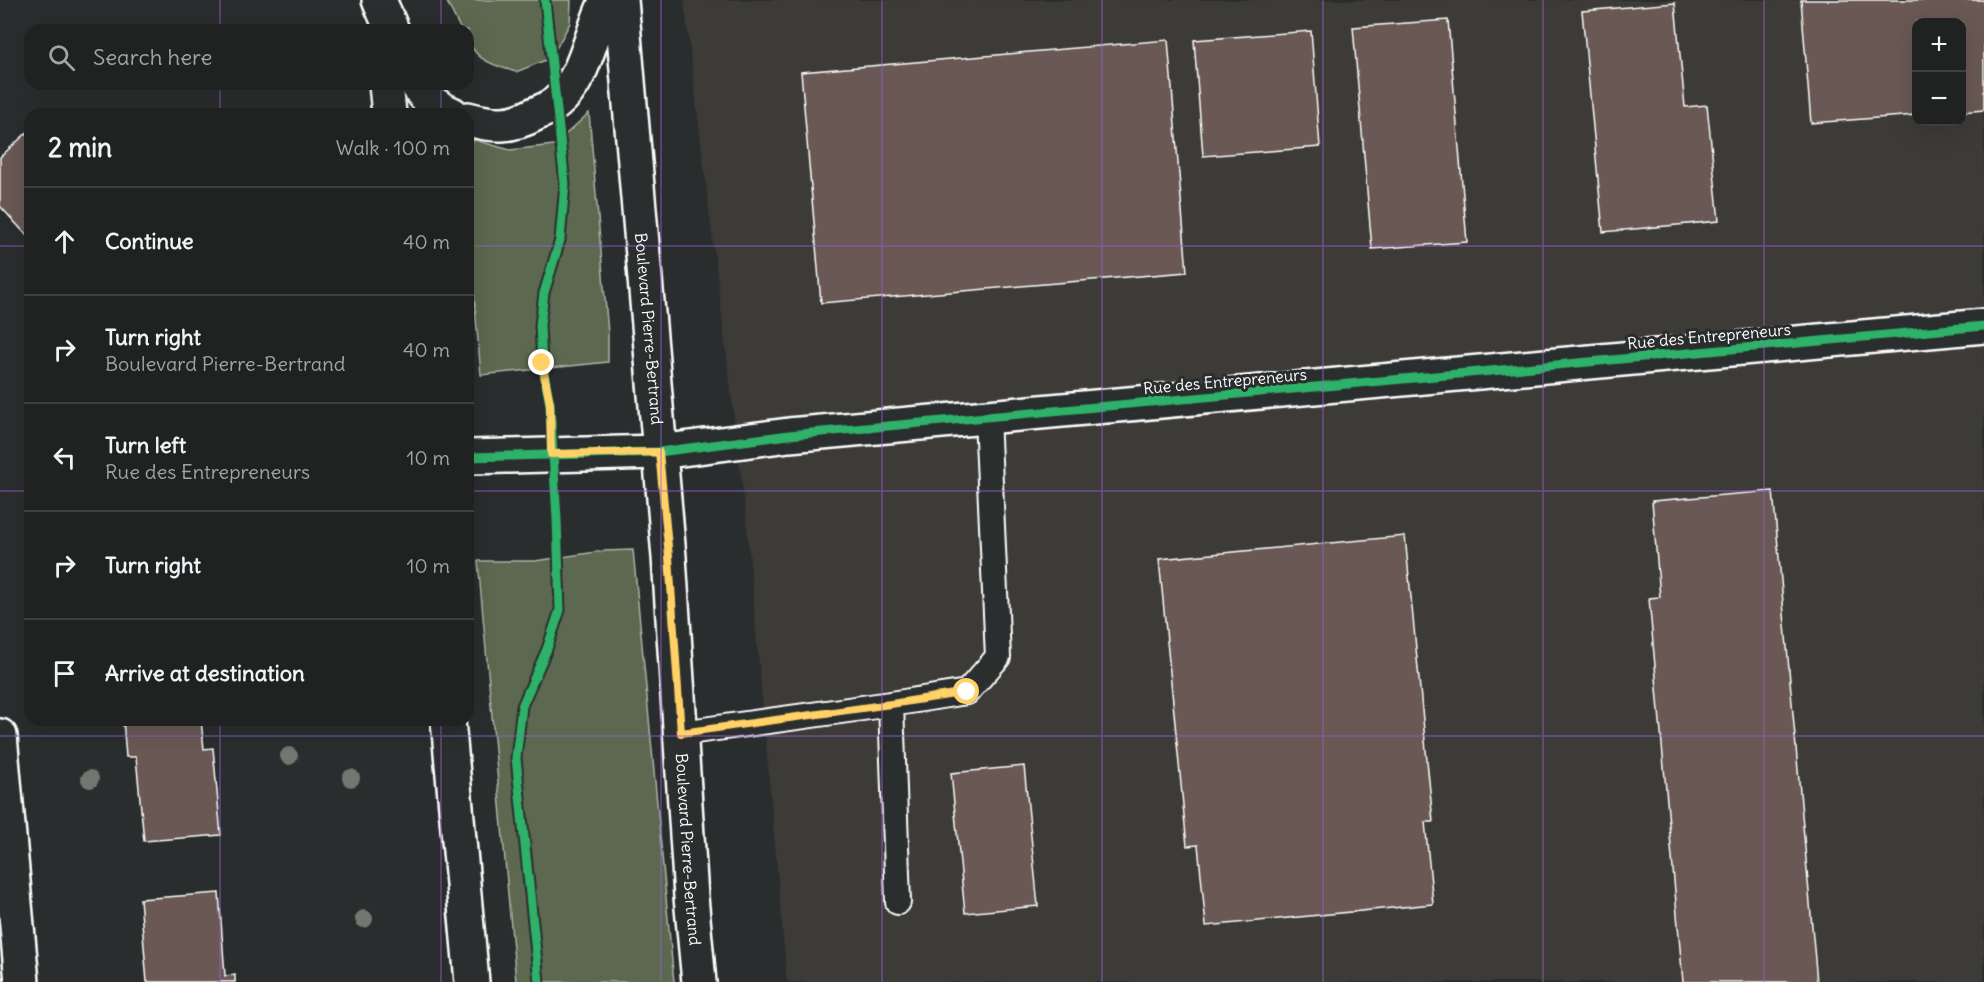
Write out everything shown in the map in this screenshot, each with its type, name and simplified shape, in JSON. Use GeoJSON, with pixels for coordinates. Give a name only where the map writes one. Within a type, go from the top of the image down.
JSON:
{"type":"FeatureCollection","features":[{"type":"Feature","properties":{"kind":"street"},"geometry":{"type":"LineString","coordinates":[[378,0],[380,24]]}},
{"type":"Feature","properties":{"kind":"street"},"geometry":{"type":"LineString","coordinates":[[378,0],[389,24]]}},
{"type":"Feature","properties":{"kind":"street"},"geometry":{"type":"LineString","coordinates":[[474,121],[491,125],[507,124],[525,120],[555,104],[566,94],[574,81],[588,50],[597,18],[607,0]]}},
{"type":"Feature","properties":{"kind":"street","name":"Boulevard Pierre-Bertrand"},"geometry":{"type":"LineString","coordinates":[[621,0],[669,557],[691,897],[699,982]]}},
{"type":"Feature","properties":{"kind":"street"},"geometry":{"type":"LineString","coordinates":[[387,90],[388,108]]}},
{"type":"Feature","properties":{"kind":"street"},"geometry":{"type":"LineString","coordinates":[[421,90],[434,104],[442,108]]}},
{"type":"Feature","properties":{"kind":"street","name":"Rue des Entrepreneurs"},"geometry":{"type":"LineString","coordinates":[[474,457],[659,452],[789,435],[1984,326]]}},
{"type":"Feature","properties":{"kind":"street"},"geometry":{"type":"LineString","coordinates":[[449,726],[472,982]]}},
{"type":"Feature","properties":{"kind":"street"},"geometry":{"type":"LineString","coordinates":[[0,736],[22,982]]}},
{"type":"Feature","properties":{"kind":"lane"},"geometry":{"type":"LineString","coordinates":[[681,733],[967,692],[998,657],[987,417]]}},
{"type":"Feature","properties":{"kind":"lane"},"geometry":{"type":"LineString","coordinates":[[891,704],[898,902]]}},
{"type":"Feature","properties":{"kind":"shaded area"},"geometry":{"type":"Polygon","coordinates":[[[684,0],[1984,0],[1984,982],[787,982],[746,516],[684,0]]]}},
{"type":"Feature","properties":{"kind":"green space"},"geometry":{"type":"Polygon","coordinates":[[[446,0],[571,0],[570,23],[551,58],[516,72],[483,59],[474,50],[474,24],[458,24],[446,0]]]}},
{"type":"Feature","properties":{"kind":"green space"},"geometry":{"type":"Polygon","coordinates":[[[589,113],[608,333],[608,362],[481,375],[474,295],[474,141],[510,150],[554,145],[589,113]]]}},
{"type":"Feature","properties":{"kind":"green space"},"geometry":{"type":"Polygon","coordinates":[[[633,550],[674,982],[516,982],[478,561],[535,561],[603,551],[633,550]]]}},
{"type":"Feature","properties":{"kind":"building"},"geometry":{"type":"Polygon","coordinates":[[[1801,0],[1984,0],[1984,110],[1966,112],[1966,18],[1912,18],[1912,115],[1811,123],[1801,0]]]}},
{"type":"Feature","properties":{"kind":"building"},"geometry":{"type":"Polygon","coordinates":[[[1675,3],[1685,107],[1707,105],[1719,221],[1603,232],[1582,11],[1675,3]]]}},
{"type":"Feature","properties":{"kind":"building"},"geometry":{"type":"Polygon","coordinates":[[[1448,20],[1467,242],[1372,249],[1353,27],[1448,20]]]}},
{"type":"Feature","properties":{"kind":"building"},"geometry":{"type":"Polygon","coordinates":[[[1311,31],[1320,147],[1203,156],[1194,40],[1311,31]]]}},
{"type":"Feature","properties":{"kind":"building"},"geometry":{"type":"Polygon","coordinates":[[[1168,40],[1187,272],[821,303],[801,72],[1168,40]]]}},
{"type":"Feature","properties":{"kind":"building"},"geometry":{"type":"Polygon","coordinates":[[[24,135],[24,232],[0,206],[0,157],[24,135]]]}},
{"type":"Feature","properties":{"kind":"building"},"geometry":{"type":"Polygon","coordinates":[[[1773,491],[1817,982],[1683,982],[1649,598],[1660,597],[1652,501],[1773,491]]]}},
{"type":"Feature","properties":{"kind":"building"},"geometry":{"type":"Polygon","coordinates":[[[1405,536],[1433,822],[1425,822],[1433,904],[1206,926],[1198,845],[1187,846],[1159,559],[1405,536]]]}},
{"type":"Feature","properties":{"kind":"building"},"geometry":{"type":"Polygon","coordinates":[[[123,726],[202,726],[204,749],[213,748],[221,835],[144,841],[136,757],[126,757],[123,726]]]}},
{"type":"Feature","properties":{"kind":"building"},"geometry":{"type":"Polygon","coordinates":[[[1024,766],[1038,906],[965,913],[951,773],[1024,766]]]}},
{"type":"Feature","properties":{"kind":"building"},"geometry":{"type":"Polygon","coordinates":[[[219,893],[225,976],[235,975],[235,982],[147,982],[140,899],[219,893]]]}},
{"type":"Feature","properties":{"kind":"cycle path"},"geometry":{"type":"LineString","coordinates":[[539,982],[516,758],[522,706],[547,649],[560,610],[550,404],[542,363],[540,325],[544,293],[560,240],[565,184],[545,0]]}},
{"type":"Feature","properties":{"kind":"cycle path"},"geometry":{"type":"LineString","coordinates":[[474,457],[659,452],[789,435],[1984,326]]}},
{"type":"Feature","properties":{"kind":"route"},"geometry":{"type":"LineString","coordinates":[[542,363],[550,404],[551,454],[659,452],[681,733],[967,692]]}}]}
